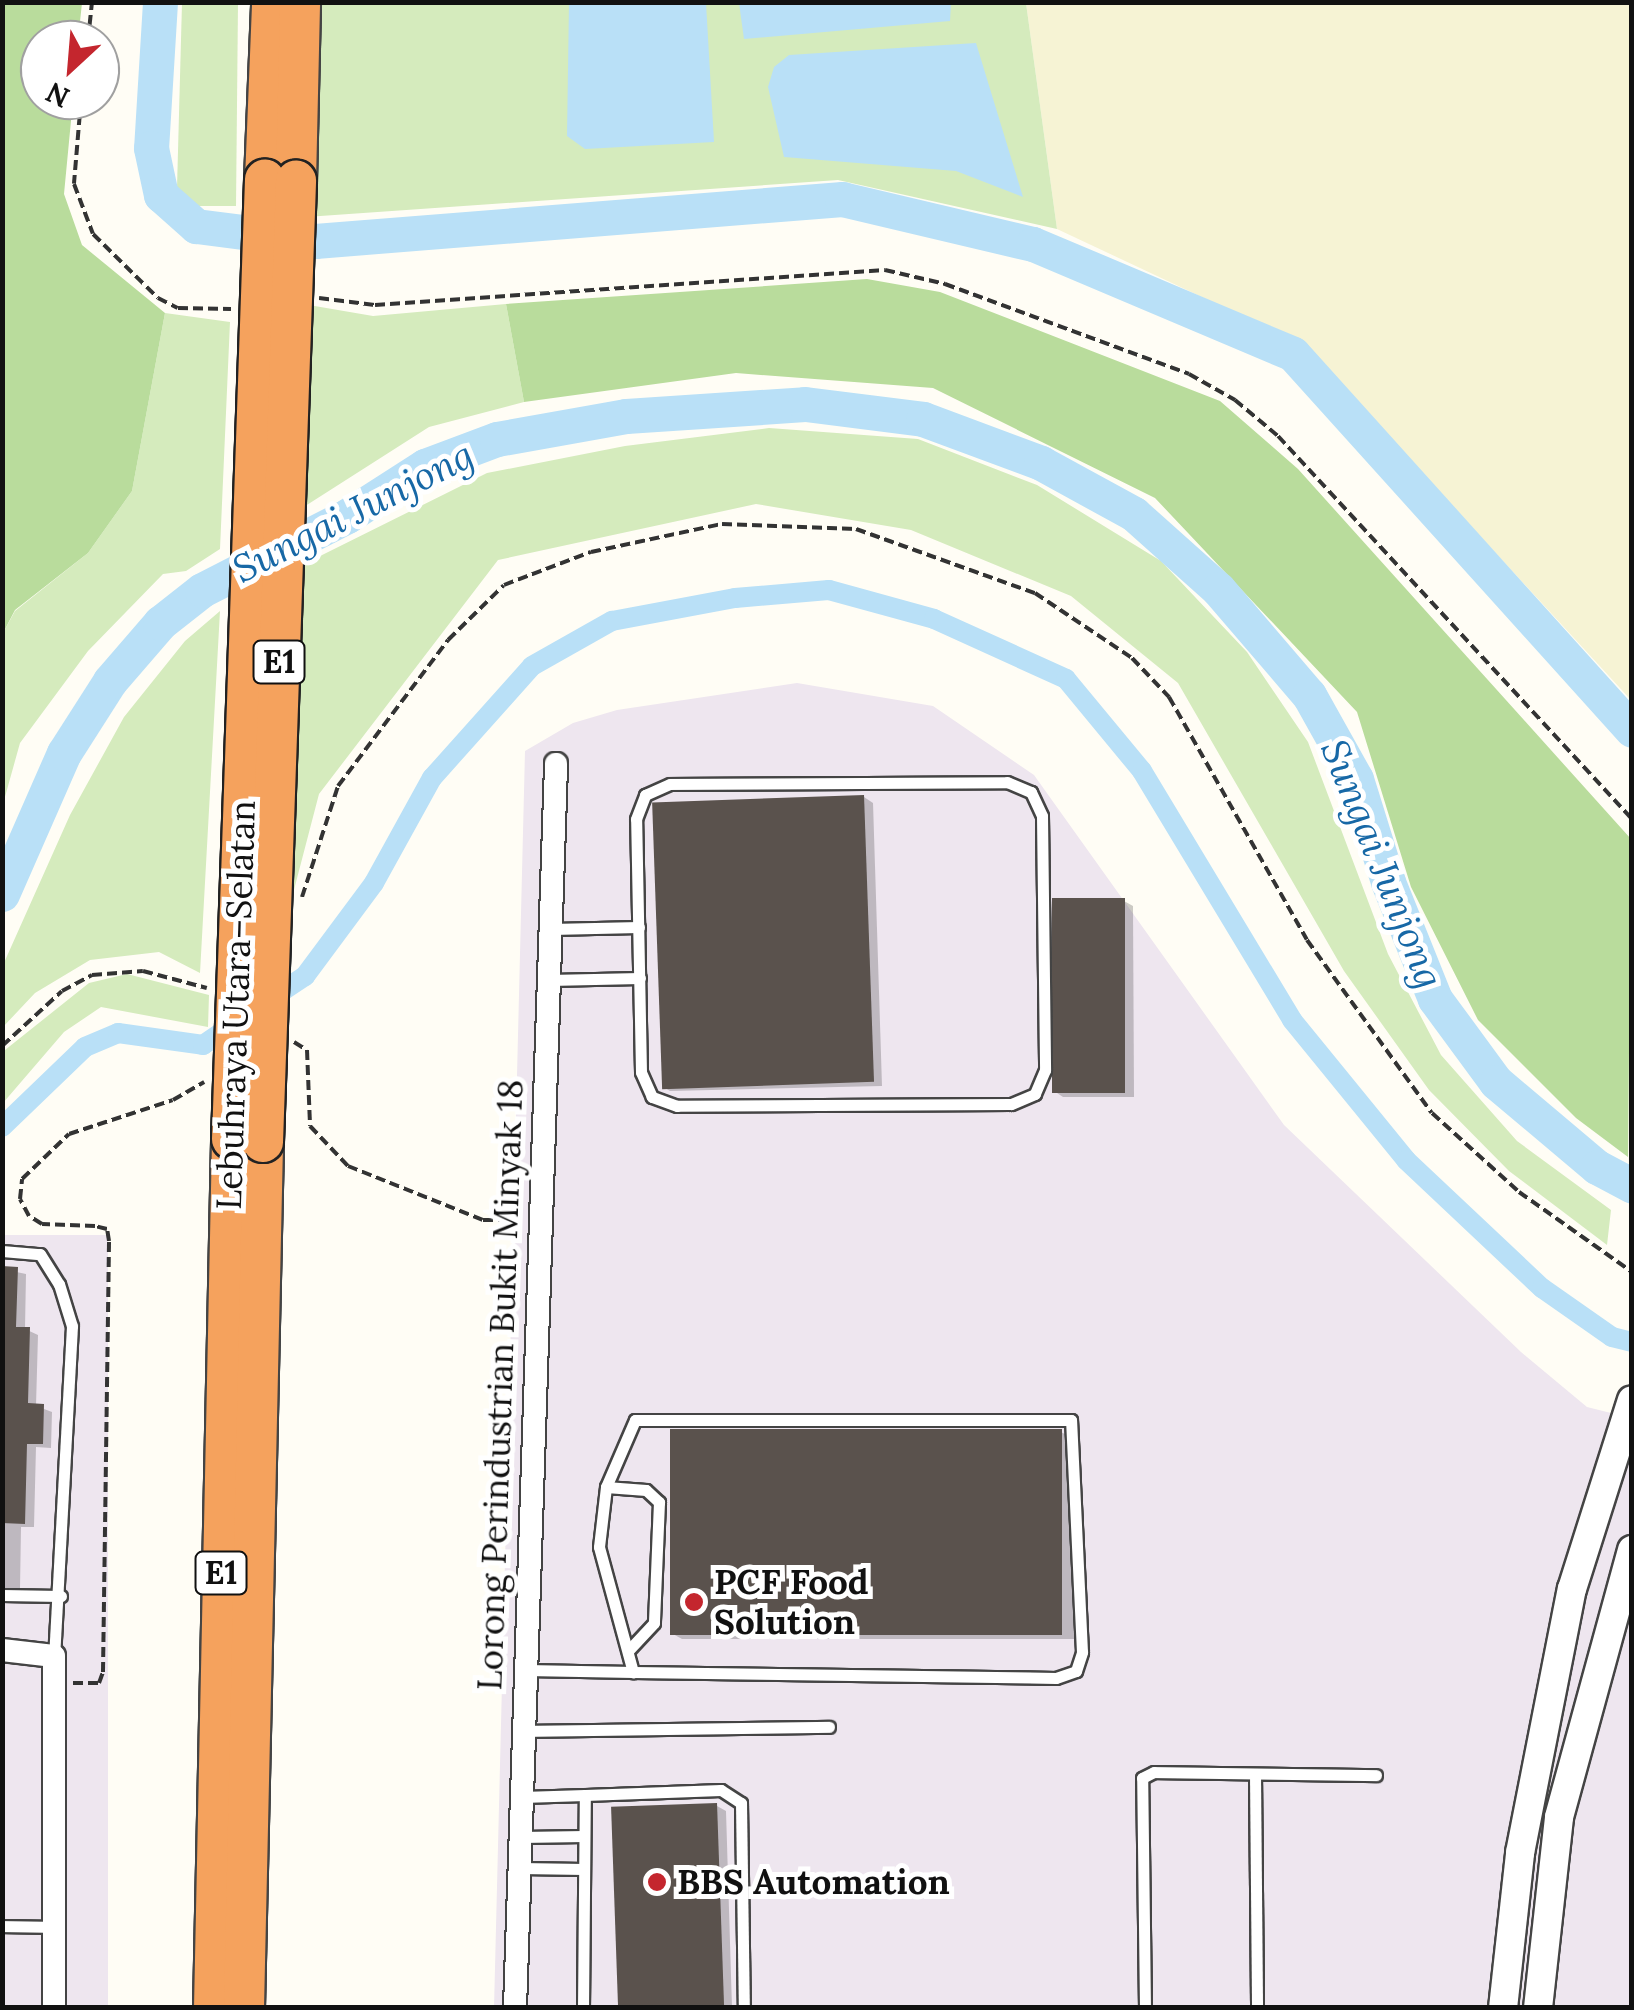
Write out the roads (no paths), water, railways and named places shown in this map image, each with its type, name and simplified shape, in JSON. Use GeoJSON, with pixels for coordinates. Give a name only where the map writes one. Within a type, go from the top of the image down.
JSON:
{"type":"FeatureCollection","features":[{"type":"Feature","properties":{"kind":"highway","name":"Lebuhraya Utara–Selatan"},"geometry":{"type":"LineString","coordinates":[[272,2],[281,180]]}},
{"type":"Feature","properties":{"kind":"highway","name":"Lebuhraya Utara–Selatan"},"geometry":{"type":"LineString","coordinates":[[214,2008],[281,180],[300,2]]}},
{"type":"Feature","properties":{"kind":"highway","name":"Lebuhraya Utara–Selatan"},"geometry":{"type":"LineString","coordinates":[[244,2008],[248,1140]]}},
{"type":"Feature","properties":{"kind":"street","name":"Lorong Perindustrian Bukit Minyak 18"},"geometry":{"type":"LineString","coordinates":[[514,2008],[556,764]]}},
{"type":"Feature","properties":{"kind":"street"},"geometry":{"type":"LineString","coordinates":[[1504,2008],[1520,1854],[1572,1589],[1632,1400]]}},
{"type":"Feature","properties":{"kind":"street"},"geometry":{"type":"LineString","coordinates":[[1538,2008],[1559,1817],[1632,1550]]}},
{"type":"Feature","properties":{"kind":"street"},"geometry":{"type":"LineString","coordinates":[[2,1650],[54,1656],[54,2008]]}},
{"type":"Feature","properties":{"kind":"lane"},"geometry":{"type":"LineString","coordinates":[[1007,782],[1020,785],[1039,803],[1045,1070],[1035,1094],[1024,1102],[664,1104],[644,1086],[641,1072],[639,928],[636,819],[638,806],[656,787],[1007,782]]}},
{"type":"Feature","properties":{"kind":"lane"},"geometry":{"type":"LineString","coordinates":[[551,929],[639,928]]}},
{"type":"Feature","properties":{"kind":"lane"},"geometry":{"type":"LineString","coordinates":[[549,980],[640,978]]}},
{"type":"Feature","properties":{"kind":"lane"},"geometry":{"type":"LineString","coordinates":[[2,1251],[40,1254],[59,1284],[72,1326],[61,1596],[54,1656]]}},
{"type":"Feature","properties":{"kind":"lane"},"geometry":{"type":"LineString","coordinates":[[526,1670],[633,1672],[1056,1678],[1076,1672],[1082,1652],[1076,1433],[1071,1420],[634,1420],[606,1487],[598,1547],[633,1672]]}},
{"type":"Feature","properties":{"kind":"lane"},"geometry":{"type":"LineString","coordinates":[[606,1487],[646,1490],[660,1502],[654,1623],[628,1651]]}},
{"type":"Feature","properties":{"kind":"lane"},"geometry":{"type":"LineString","coordinates":[[2,1595],[61,1596]]}},
{"type":"Feature","properties":{"kind":"lane"},"geometry":{"type":"LineString","coordinates":[[524,1732],[829,1727]]}},
{"type":"Feature","properties":{"kind":"lane"},"geometry":{"type":"LineString","coordinates":[[1146,2008],[1142,1778],[1154,1772],[1376,1776]]}},
{"type":"Feature","properties":{"kind":"lane"},"geometry":{"type":"LineString","coordinates":[[1255,1774],[1257,2008]]}},
{"type":"Feature","properties":{"kind":"lane"},"geometry":{"type":"LineString","coordinates":[[522,1797],[733,1793],[741,1804],[744,2008]]}},
{"type":"Feature","properties":{"kind":"lane"},"geometry":{"type":"LineString","coordinates":[[583,2008],[584,1794]]}},
{"type":"Feature","properties":{"kind":"lane"},"geometry":{"type":"LineString","coordinates":[[520,1836],[584,1836]]}},
{"type":"Feature","properties":{"kind":"lane"},"geometry":{"type":"LineString","coordinates":[[520,1868],[584,1869]]}},
{"type":"Feature","properties":{"kind":"lane"},"geometry":{"type":"LineString","coordinates":[[2,1926],[54,1927]]}},
{"type":"Feature","properties":{"kind":"water"},"geometry":{"type":"Polygon","coordinates":[[[569,3],[706,3],[714,142],[585,149],[567,136],[569,3]]]}},
{"type":"Feature","properties":{"kind":"water"},"geometry":{"type":"Polygon","coordinates":[[[739,3],[951,3],[950,21],[744,39],[739,3]]]}},
{"type":"Feature","properties":{"kind":"water"},"geometry":{"type":"Polygon","coordinates":[[[976,43],[1023,197],[956,171],[784,157],[768,87],[774,67],[789,55],[976,43]]]}},
{"type":"Feature","properties":{"kind":"waterway"},"geometry":{"type":"LineString","coordinates":[[160,2],[151,148],[161,195],[196,226],[315,241],[842,199],[1033,244],[1293,354],[1632,730]]}},
{"type":"Feature","properties":{"kind":"waterway","name":"Sungai Junjong"},"geometry":{"type":"LineString","coordinates":[[2,894],[64,753],[110,681],[160,623],[202,590],[347,516],[425,466],[497,439],[626,416],[805,404],[923,419],[1041,463],[1134,514],[1218,589],[1309,695],[1356,779],[1388,882],[1435,999],[1496,1082],[1597,1167],[1632,1186]]}},
{"type":"Feature","properties":{"kind":"waterway"},"geometry":{"type":"LineString","coordinates":[[266,1002],[305,976],[374,883],[432,778],[532,666],[612,621],[735,598],[829,590],[934,619],[1066,679],[1142,771],[1292,1020],[1406,1160],[1542,1288],[1612,1337],[1632,1342]]}},
{"type":"Feature","properties":{"kind":"waterway"},"geometry":{"type":"LineString","coordinates":[[2,1127],[85,1047],[118,1033],[203,1045],[238,1021]]}},
{"type":"Feature","properties":{"kind":"place","name":"PCF Food Solution"},"geometry":{"type":"Point","coordinates":[694,1602]}},
{"type":"Feature","properties":{"kind":"place","name":"BBS Automation"},"geometry":{"type":"Point","coordinates":[657,1882]}}]}
